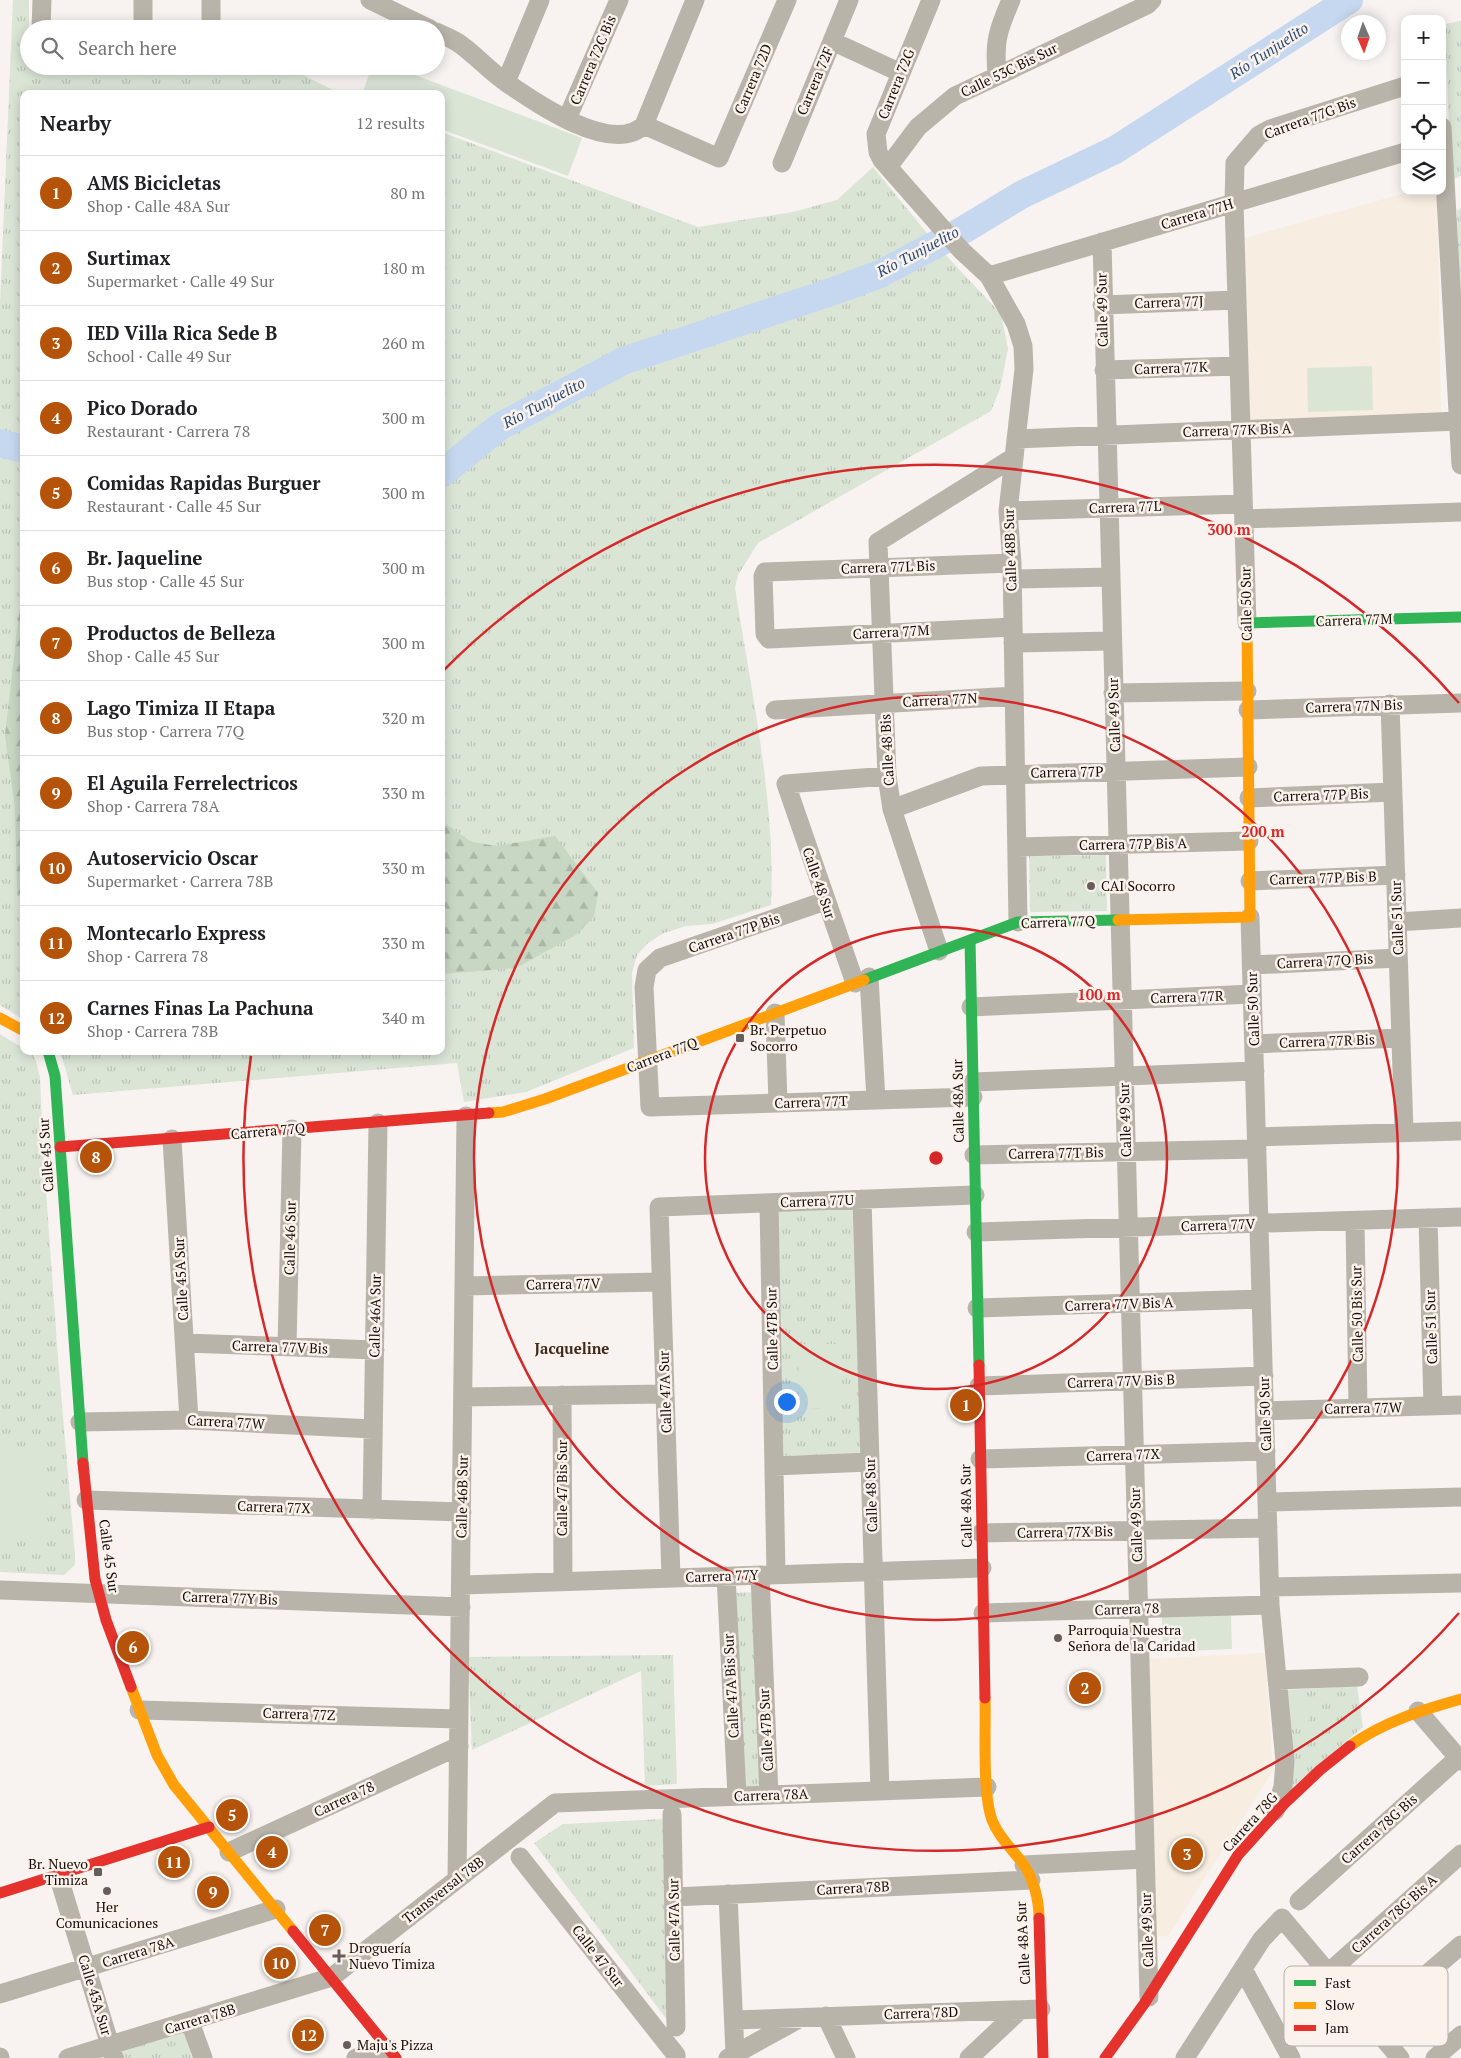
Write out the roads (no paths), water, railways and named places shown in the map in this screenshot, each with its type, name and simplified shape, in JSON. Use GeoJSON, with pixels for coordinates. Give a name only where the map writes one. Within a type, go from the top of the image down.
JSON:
{"type":"FeatureCollection","features":[{"type":"Feature","properties":{"kind":"street"},"geometry":{"type":"LineString","coordinates":[[41,20],[42,0]]}},
{"type":"Feature","properties":{"kind":"street"},"geometry":{"type":"LineString","coordinates":[[143,0],[143,20]]}},
{"type":"Feature","properties":{"kind":"street"},"geometry":{"type":"LineString","coordinates":[[211,0],[211,20]]}},
{"type":"Feature","properties":{"kind":"street"},"geometry":{"type":"LineString","coordinates":[[370,0],[411,20]]}},
{"type":"Feature","properties":{"kind":"street"},"geometry":{"type":"LineString","coordinates":[[506,82],[540,0]]}},
{"type":"Feature","properties":{"kind":"street","name":"Carrera 72C Bis"},"geometry":{"type":"LineString","coordinates":[[567,119],[619,0]]}},
{"type":"Feature","properties":{"kind":"street"},"geometry":{"type":"LineString","coordinates":[[445,36],[456,41],[506,82],[567,119],[596,133],[627,134],[638,131],[644,125],[695,0]]}},
{"type":"Feature","properties":{"kind":"street","name":"Carrera 72D"},"geometry":{"type":"LineString","coordinates":[[644,125],[719,158],[787,0]]}},
{"type":"Feature","properties":{"kind":"street","name":"Carrera 72F"},"geometry":{"type":"LineString","coordinates":[[782,163],[849,0]]}},
{"type":"Feature","properties":{"kind":"street","name":"Carrera 72G"},"geometry":{"type":"LineString","coordinates":[[888,167],[878,152],[876,134],[931,0]]}},
{"type":"Feature","properties":{"kind":"street"},"geometry":{"type":"LineString","coordinates":[[997,74],[995,53],[997,32],[1011,0]]}},
{"type":"Feature","properties":{"kind":"street","name":"Calle 53C Bis Sur"},"geometry":{"type":"LineString","coordinates":[[888,167],[918,127],[947,102],[997,74],[1147,5],[1152,0]]}},
{"type":"Feature","properties":{"kind":"street"},"geometry":{"type":"LineString","coordinates":[[832,41],[901,73]]}},
{"type":"Feature","properties":{"kind":"street","name":"Carrera 77G Bis"},"geometry":{"type":"LineString","coordinates":[[1234,203],[1235,163],[1259,135],[1270,129],[1401,87]]}},
{"type":"Feature","properties":{"kind":"street"},"geometry":{"type":"LineString","coordinates":[[1445,150],[1454,199],[1458,421],[1461,465]]}},
{"type":"Feature","properties":{"kind":"street","name":"Carrera 77H"},"geometry":{"type":"LineString","coordinates":[[989,276],[1401,153]]}},
{"type":"Feature","properties":{"kind":"street","name":"Calle 48B Sur"},"geometry":{"type":"LineString","coordinates":[[888,167],[961,250],[989,276],[1016,324],[1023,346],[1024,369],[1008,511],[1012,571],[1018,922]]}},
{"type":"Feature","properties":{"kind":"street","name":"Calle 50 Sur"},"geometry":{"type":"LineString","coordinates":[[1234,203],[1247,623],[1250,917],[1270,1596],[1285,1774],[1275,1812]]}},
{"type":"Feature","properties":{"kind":"street","name":"Calle 49 Sur"},"geometry":{"type":"LineString","coordinates":[[1102,242],[1102,305],[1149,1997]]}},
{"type":"Feature","properties":{"kind":"street","name":"Carrera 77J"},"geometry":{"type":"LineString","coordinates":[[1102,305],[1237,300]]}},
{"type":"Feature","properties":{"kind":"street","name":"Carrera 77K"},"geometry":{"type":"LineString","coordinates":[[1104,370],[1239,366]]}},
{"type":"Feature","properties":{"kind":"street","name":"Carrera 77K Bis A"},"geometry":{"type":"LineString","coordinates":[[878,542],[1015,448],[1106,436],[1458,421]]}},
{"type":"Feature","properties":{"kind":"street","name":"Carrera 77L"},"geometry":{"type":"LineString","coordinates":[[1008,511],[1108,507],[1244,511],[1461,512]]}},
{"type":"Feature","properties":{"kind":"street","name":"Calle 48 Bis"},"geometry":{"type":"LineString","coordinates":[[878,542],[887,776],[892,809],[939,951]]}},
{"type":"Feature","properties":{"kind":"street","name":"Carrera 77L Bis"},"geometry":{"type":"LineString","coordinates":[[769,639],[765,634],[763,576],[765,572],[879,568],[1012,571],[1110,577]]}},
{"type":"Feature","properties":{"kind":"street","name":"Carrera 77M"},"geometry":{"type":"LineString","coordinates":[[1247,623],[1461,617]]}},
{"type":"Feature","properties":{"kind":"street","name":"Carrera 77M"},"geometry":{"type":"LineString","coordinates":[[769,639],[882,633],[1013,635],[1112,641]]}},
{"type":"Feature","properties":{"kind":"street"},"geometry":{"type":"LineString","coordinates":[[1113,693],[1248,700]]}},
{"type":"Feature","properties":{"kind":"street","name":"Carrera 77N"},"geometry":{"type":"LineString","coordinates":[[775,710],[1014,696]]}},
{"type":"Feature","properties":{"kind":"street","name":"Carrera 77N Bis"},"geometry":{"type":"LineString","coordinates":[[1248,700],[1390,704],[1461,703]]}},
{"type":"Feature","properties":{"kind":"street","name":"Calle 51 Sur"},"geometry":{"type":"LineString","coordinates":[[1390,704],[1404,1132]]}},
{"type":"Feature","properties":{"kind":"street","name":"Carrera 77P"},"geometry":{"type":"LineString","coordinates":[[892,809],[981,776],[1248,767]]}},
{"type":"Feature","properties":{"kind":"street","name":"Calle 48 Sur"},"geometry":{"type":"LineString","coordinates":[[876,1100],[862,980],[825,901],[786,784],[887,776]]}},
{"type":"Feature","properties":{"kind":"street","name":"Carrera 77P Bis"},"geometry":{"type":"LineString","coordinates":[[1249,798],[1393,792]]}},
{"type":"Feature","properties":{"kind":"street","name":"Carrera 77P Bis A"},"geometry":{"type":"LineString","coordinates":[[1017,847],[1249,841]]}},
{"type":"Feature","properties":{"kind":"street","name":"Carrera 77P Bis B"},"geometry":{"type":"LineString","coordinates":[[1250,881],[1396,875]]}},
{"type":"Feature","properties":{"kind":"street","name":"Carrera 77P Bis"},"geometry":{"type":"LineString","coordinates":[[647,1060],[644,986],[647,970],[660,958],[825,901]]}},
{"type":"Feature","properties":{"kind":"street","name":"Carrera 77Q"},"geometry":{"type":"LineString","coordinates":[[60,1147],[466,1116],[516,1109],[1018,922],[1250,917]]}},
{"type":"Feature","properties":{"kind":"street"},"geometry":{"type":"LineString","coordinates":[[1397,922],[1461,918]]}},
{"type":"Feature","properties":{"kind":"street","name":"Calle 48A Sur"},"geometry":{"type":"LineString","coordinates":[[970,940],[988,1787],[990,1813],[994,1826],[1028,1872],[1039,1913],[1043,2058]]}},
{"type":"Feature","properties":{"kind":"street","name":"Carrera 77Q Bis"},"geometry":{"type":"LineString","coordinates":[[1252,964],[1398,958]]}},
{"type":"Feature","properties":{"kind":"street","name":"Carrera 77R"},"geometry":{"type":"LineString","coordinates":[[971,1006],[1252,994]]}},
{"type":"Feature","properties":{"kind":"street"},"geometry":{"type":"LineString","coordinates":[[775,1013],[778,1103]]}},
{"type":"Feature","properties":{"kind":"street"},"geometry":{"type":"LineString","coordinates":[[1,1019],[20,1029]]}},
{"type":"Feature","properties":{"kind":"street","name":"Carrera 77R Bis"},"geometry":{"type":"LineString","coordinates":[[1254,1044],[1401,1038]]}},
{"type":"Feature","properties":{"kind":"street","name":"Calle 45 Sur"},"geometry":{"type":"LineString","coordinates":[[50,1055],[55,1076],[86,1500],[98,1593],[139,1710],[164,1771],[392,2053]]}},
{"type":"Feature","properties":{"kind":"street","name":"Carrera 77T"},"geometry":{"type":"LineString","coordinates":[[647,1060],[650,1107],[876,1100],[1124,1075],[1255,1071]]}},
{"type":"Feature","properties":{"kind":"street","name":"Calle 46B Sur"},"geometry":{"type":"LineString","coordinates":[[457,1879],[466,1116]]}},
{"type":"Feature","properties":{"kind":"street","name":"Calle 46A Sur"},"geometry":{"type":"LineString","coordinates":[[372,1510],[378,1123]]}},
{"type":"Feature","properties":{"kind":"street","name":"Calle 46 Sur"},"geometry":{"type":"LineString","coordinates":[[287,1347],[292,1129]]}},
{"type":"Feature","properties":{"kind":"street","name":"Carrera 77T Bis"},"geometry":{"type":"LineString","coordinates":[[974,1155],[1126,1152],[1404,1132],[1461,1131]]}},
{"type":"Feature","properties":{"kind":"street","name":"Calle 45A Sur"},"geometry":{"type":"LineString","coordinates":[[172,1139],[190,1420]]}},
{"type":"Feature","properties":{"kind":"street","name":"Carrera 77U"},"geometry":{"type":"LineString","coordinates":[[659,1206],[975,1195]]}},
{"type":"Feature","properties":{"kind":"street","name":"Calle 48 Sur"},"geometry":{"type":"LineString","coordinates":[[862,1199],[880,1791]]}},
{"type":"Feature","properties":{"kind":"street","name":"Calle 47B Sur"},"geometry":{"type":"LineString","coordinates":[[769,1203],[774,1466],[768,1575],[769,1795]]}},
{"type":"Feature","properties":{"kind":"street","name":"Calle 47A Sur"},"geometry":{"type":"LineString","coordinates":[[659,1206],[671,1578]]}},
{"type":"Feature","properties":{"kind":"street","name":"Carrera 77V"},"geometry":{"type":"LineString","coordinates":[[976,1232],[1461,1217]]}},
{"type":"Feature","properties":{"kind":"street","name":"Calle 51 Sur"},"geometry":{"type":"LineString","coordinates":[[1428,1218],[1433,1406]]}},
{"type":"Feature","properties":{"kind":"street","name":"Calle 50 Bis Sur"},"geometry":{"type":"LineString","coordinates":[[1355,1220],[1358,1408]]}},
{"type":"Feature","properties":{"kind":"street","name":"Carrera 77V"},"geometry":{"type":"LineString","coordinates":[[464,1286],[661,1282]]}},
{"type":"Feature","properties":{"kind":"street","name":"Carrera 77V Bis A"},"geometry":{"type":"LineString","coordinates":[[977,1308],[1262,1300]]}},
{"type":"Feature","properties":{"kind":"street","name":"Carrera 77V Bis"},"geometry":{"type":"LineString","coordinates":[[185,1343],[375,1350]]}},
{"type":"Feature","properties":{"kind":"street","name":"Carrera 77V Bis B"},"geometry":{"type":"LineString","coordinates":[[979,1386],[1264,1376]]}},
{"type":"Feature","properties":{"kind":"street"},"geometry":{"type":"LineString","coordinates":[[463,1397],[665,1394]]}},
{"type":"Feature","properties":{"kind":"street","name":"Calle 47 Bis Sur"},"geometry":{"type":"LineString","coordinates":[[562,1395],[563,1582]]}},
{"type":"Feature","properties":{"kind":"street","name":"Carrera 77W"},"geometry":{"type":"LineString","coordinates":[[1265,1411],[1461,1405]]}},
{"type":"Feature","properties":{"kind":"street","name":"Carrera 77W"},"geometry":{"type":"LineString","coordinates":[[80,1422],[190,1420],[373,1429]]}},
{"type":"Feature","properties":{"kind":"street","name":"Carrera 77X"},"geometry":{"type":"LineString","coordinates":[[980,1459],[1266,1451]]}},
{"type":"Feature","properties":{"kind":"street"},"geometry":{"type":"LineString","coordinates":[[774,1466],[870,1462]]}},
{"type":"Feature","properties":{"kind":"street"},"geometry":{"type":"LineString","coordinates":[[1267,1502],[1461,1497]]}},
{"type":"Feature","properties":{"kind":"street","name":"Carrera 77X"},"geometry":{"type":"LineString","coordinates":[[86,1500],[462,1512]]}},
{"type":"Feature","properties":{"kind":"street","name":"Carrera 77X Bis"},"geometry":{"type":"LineString","coordinates":[[982,1533],[1268,1528]]}},
{"type":"Feature","properties":{"kind":"street","name":"Carrera 77Y"},"geometry":{"type":"LineString","coordinates":[[461,1585],[982,1568]]}},
{"type":"Feature","properties":{"kind":"street","name":"Calle 47A Bis Sur"},"geometry":{"type":"LineString","coordinates":[[726,1576],[737,1796]]}},
{"type":"Feature","properties":{"kind":"street","name":"Carrera 78"},"geometry":{"type":"LineString","coordinates":[[984,1613],[1138,1608],[1270,1596],[1461,1583]]}},
{"type":"Feature","properties":{"kind":"street","name":"Carrera 77Y Bis"},"geometry":{"type":"LineString","coordinates":[[0,1590],[461,1607]]}},
{"type":"Feature","properties":{"kind":"street"},"geometry":{"type":"LineString","coordinates":[[1277,1680],[1359,1677]]}},
{"type":"Feature","properties":{"kind":"street","name":"Carrera 78G"},"geometry":{"type":"LineString","coordinates":[[1105,2058],[1149,1997],[1237,1855],[1275,1812],[1344,1750],[1376,1730],[1418,1711],[1461,1699]]}},
{"type":"Feature","properties":{"kind":"street","name":"Carrera 77Z"},"geometry":{"type":"LineString","coordinates":[[139,1710],[459,1719]]}},
{"type":"Feature","properties":{"kind":"street"},"geometry":{"type":"LineString","coordinates":[[1418,1711],[1460,1759]]}},
{"type":"Feature","properties":{"kind":"street","name":"Carrera 78"},"geometry":{"type":"LineString","coordinates":[[229,1852],[459,1746]]}},
{"type":"Feature","properties":{"kind":"street","name":"Carrera 78G Bis"},"geometry":{"type":"LineString","coordinates":[[1299,1901],[1460,1759]]}},
{"type":"Feature","properties":{"kind":"street","name":"Carrera 78A"},"geometry":{"type":"LineString","coordinates":[[555,1803],[988,1787]]}},
{"type":"Feature","properties":{"kind":"street","name":"Transversal 78B"},"geometry":{"type":"LineString","coordinates":[[332,1978],[555,1803]]}},
{"type":"Feature","properties":{"kind":"street","name":"Calle 47A Sur"},"geometry":{"type":"LineString","coordinates":[[672,1814],[676,2027]]}},
{"type":"Feature","properties":{"kind":"street"},"geometry":{"type":"LineString","coordinates":[[0,1893],[209,1827]]}},
{"type":"Feature","properties":{"kind":"street","name":"Carrera 78G Bis A"},"geometry":{"type":"LineString","coordinates":[[1336,1966],[1461,1854]]}},
{"type":"Feature","properties":{"kind":"street","name":"Calle 47 Sur"},"geometry":{"type":"LineString","coordinates":[[520,1857],[676,2056]]}},
{"type":"Feature","properties":{"kind":"street","name":"Carrera 78B"},"geometry":{"type":"LineString","coordinates":[[674,1897],[1028,1872],[1145,1859]]}},
{"type":"Feature","properties":{"kind":"street","name":"Calle 43A Sur"},"geometry":{"type":"LineString","coordinates":[[58,1875],[112,2052]]}},
{"type":"Feature","properties":{"kind":"street"},"geometry":{"type":"LineString","coordinates":[[728,1894],[734,2020],[731,2056]]}},
{"type":"Feature","properties":{"kind":"street","name":"Carrera 78A"},"geometry":{"type":"LineString","coordinates":[[0,1994],[276,1909]]}},
{"type":"Feature","properties":{"kind":"street"},"geometry":{"type":"LineString","coordinates":[[1185,2058],[1262,1939],[1282,1918],[1322,1966]]}},
{"type":"Feature","properties":{"kind":"street"},"geometry":{"type":"LineString","coordinates":[[1437,1966],[1461,1945]]}},
{"type":"Feature","properties":{"kind":"street"},"geometry":{"type":"LineString","coordinates":[[1243,1969],[1284,2045]]}},
{"type":"Feature","properties":{"kind":"street","name":"Carrera 78B"},"geometry":{"type":"LineString","coordinates":[[68,2058],[112,2052],[190,2022],[332,1978]]}},
{"type":"Feature","properties":{"kind":"street","name":"Carrera 78D"},"geometry":{"type":"LineString","coordinates":[[734,2020],[1041,2009]]}},
{"type":"Feature","properties":{"kind":"street"},"geometry":{"type":"LineString","coordinates":[[969,2058],[1020,2010]]}},
{"type":"Feature","properties":{"kind":"street"},"geometry":{"type":"LineString","coordinates":[[826,2016],[846,2058]]}},
{"type":"Feature","properties":{"kind":"street","name":"Carrera 78D"},"geometry":{"type":"LineString","coordinates":[[731,2056],[801,2018]]}},
{"type":"Feature","properties":{"kind":"street"},"geometry":{"type":"LineString","coordinates":[[190,2022],[203,2058]]}},
{"type":"Feature","properties":{"kind":"street"},"geometry":{"type":"LineString","coordinates":[[1436,2058],[1461,2035]]}},
{"type":"Feature","properties":{"kind":"street"},"geometry":{"type":"LineString","coordinates":[[1285,2046],[1291,2058]]}},
{"type":"Feature","properties":{"kind":"street"},"geometry":{"type":"LineString","coordinates":[[1389,2046],[1400,2058]]}},
{"type":"Feature","properties":{"kind":"street"},"geometry":{"type":"LineString","coordinates":[[356,2058],[392,2053]]}},
{"type":"Feature","properties":{"kind":"waterway","name":"Río Tunjuelito"},"geometry":{"type":"LineString","coordinates":[[445,471],[499,427],[623,361],[880,274],[965,229],[1021,195],[1115,150],[1349,0]]}},
{"type":"Feature","properties":{"kind":"waterway","name":"Río Tunjuelito"},"geometry":{"type":"LineString","coordinates":[[0,443],[20,448]]}},
{"type":"Feature","properties":{"kind":"place","name":"CAI Socorro"},"geometry":{"type":"Point","coordinates":[1091,886]}},
{"type":"Feature","properties":{"kind":"place","name":"Br. Perpetuo Socorro"},"geometry":{"type":"Point","coordinates":[740,1038]}},
{"type":"Feature","properties":{"kind":"place","name":"Lago Timiza II Etapa"},"geometry":{"type":"Point","coordinates":[96,1157]}},
{"type":"Feature","properties":{"kind":"place","name":"AMS Bicicletas"},"geometry":{"type":"Point","coordinates":[966,1405]}},
{"type":"Feature","properties":{"kind":"place","name":"Parroquia Nuestra Señora de la Caridad"},"geometry":{"type":"Point","coordinates":[1058,1638]}},
{"type":"Feature","properties":{"kind":"place","name":"Br. Jaqueline"},"geometry":{"type":"Point","coordinates":[133,1647]}},
{"type":"Feature","properties":{"kind":"place","name":"Surtimax"},"geometry":{"type":"Point","coordinates":[1085,1688]}},
{"type":"Feature","properties":{"kind":"place","name":"Comidas Rapidas Burguer"},"geometry":{"type":"Point","coordinates":[232,1815]}},
{"type":"Feature","properties":{"kind":"place","name":"Pico Dorado"},"geometry":{"type":"Point","coordinates":[272,1852]}},
{"type":"Feature","properties":{"kind":"place","name":"IED Villa Rica Sede B"},"geometry":{"type":"Point","coordinates":[1187,1854]}},
{"type":"Feature","properties":{"kind":"place","name":"Montecarlo Express"},"geometry":{"type":"Point","coordinates":[174,1862]}},
{"type":"Feature","properties":{"kind":"place","name":"Br. Nuevo Timiza"},"geometry":{"type":"Point","coordinates":[98,1872]}},
{"type":"Feature","properties":{"kind":"place","name":"Her Comunicaciones"},"geometry":{"type":"Point","coordinates":[107,1891]}},
{"type":"Feature","properties":{"kind":"place","name":"El Aguila Ferrelectricos"},"geometry":{"type":"Point","coordinates":[213,1892]}},
{"type":"Feature","properties":{"kind":"place","name":"Productos de Belleza"},"geometry":{"type":"Point","coordinates":[325,1930]}},
{"type":"Feature","properties":{"kind":"place","name":"Droguería Nuevo Timiza"},"geometry":{"type":"Point","coordinates":[339,1956]}},
{"type":"Feature","properties":{"kind":"place","name":"Autoservicio Oscar"},"geometry":{"type":"Point","coordinates":[280,1963]}},
{"type":"Feature","properties":{"kind":"place","name":"Carnes Finas La Pachuna"},"geometry":{"type":"Point","coordinates":[308,2035]}},
{"type":"Feature","properties":{"kind":"place","name":"Maju's Pizza"},"geometry":{"type":"Point","coordinates":[347,2045]}},
{"type":"Feature","properties":{"kind":"district","name":"Jacqueline"},"geometry":{"type":"Point","coordinates":[572,1349]}}]}
